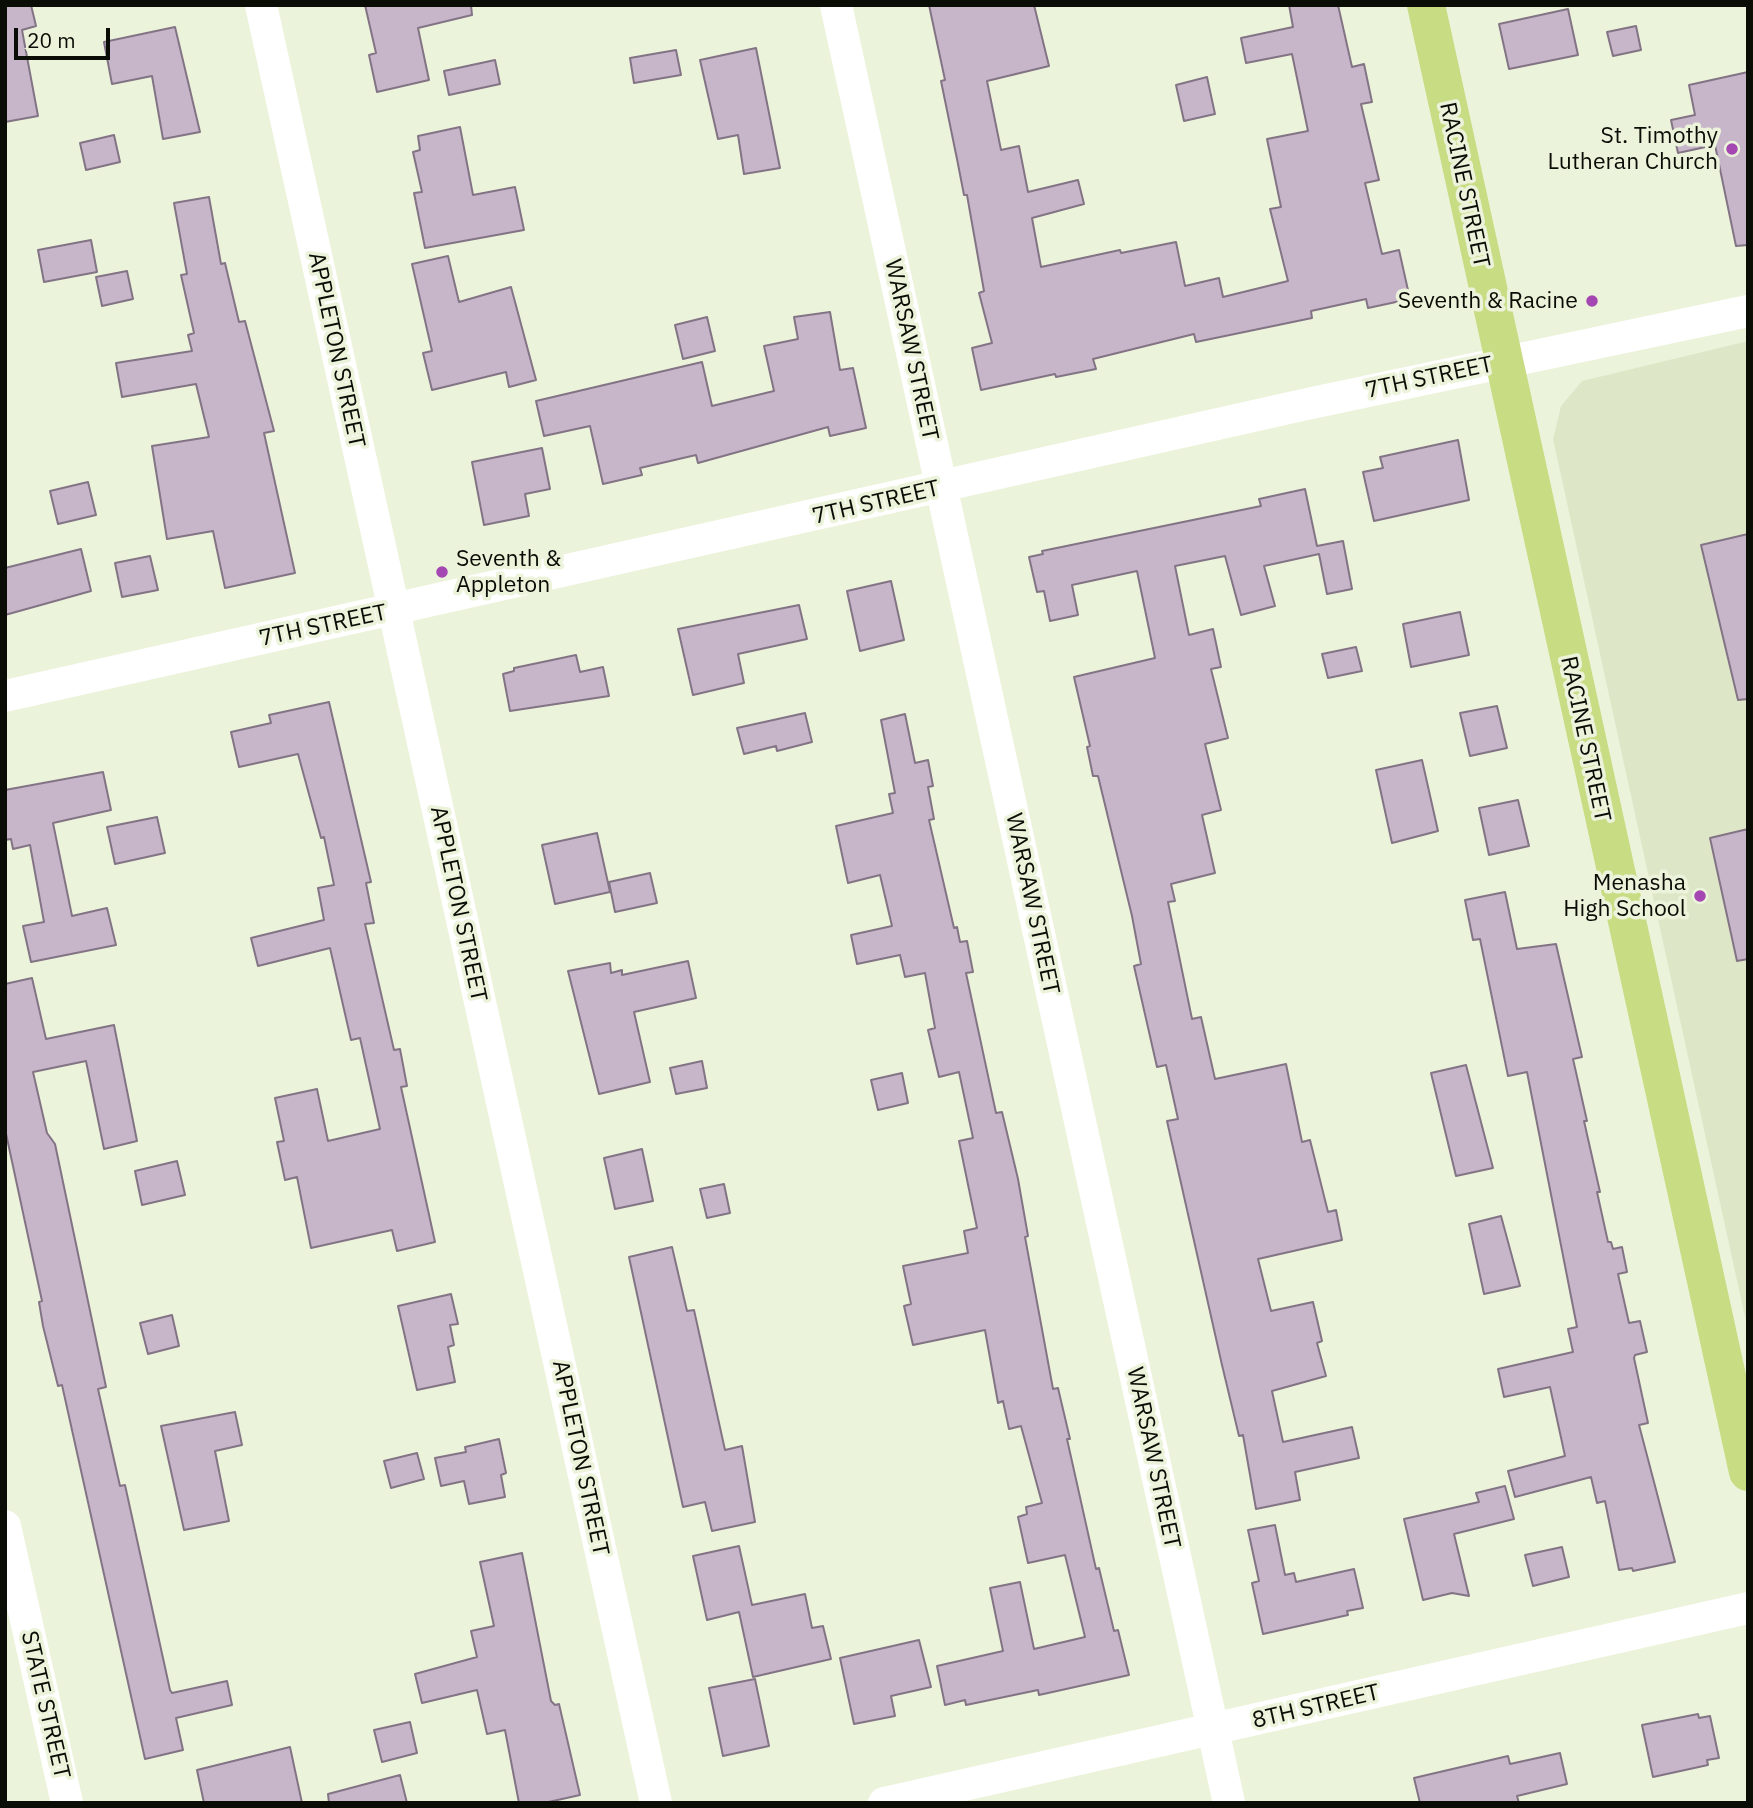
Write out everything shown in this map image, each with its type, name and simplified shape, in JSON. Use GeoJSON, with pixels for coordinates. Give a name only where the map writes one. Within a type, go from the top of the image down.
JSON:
{"type":"FeatureCollection","features":[{"type":"Feature","properties":{"kind":"main road","name":"RACINE STREET"},"geometry":{"type":"LineString","coordinates":[[1426,5],[1502,362],[1748,1472]]}},
{"type":"Feature","properties":{"kind":"street","name":"APPLETON STREET"},"geometry":{"type":"LineString","coordinates":[[261,5],[656,1803]]}},
{"type":"Feature","properties":{"kind":"street","name":"WARSAW STREET"},"geometry":{"type":"LineString","coordinates":[[836,5],[1229,1803]]}},
{"type":"Feature","properties":{"kind":"street","name":"7TH STREET"},"geometry":{"type":"LineString","coordinates":[[5,696],[1502,362],[1748,311]]}},
{"type":"Feature","properties":{"kind":"street","name":"STATE STREET"},"geometry":{"type":"LineString","coordinates":[[5,1526],[67,1803]]}},
{"type":"Feature","properties":{"kind":"street","name":"8TH STREET"},"geometry":{"type":"LineString","coordinates":[[884,1803],[1213,1731],[1748,1608]]}},
{"type":"Feature","properties":{"kind":"shaded area","name":"Menasha High School"},"geometry":{"type":"Polygon","coordinates":[[[1748,341],[1748,1331],[1553,439],[1561,406],[1582,381],[1748,341]]]}},
{"type":"Feature","properties":{"kind":"building"},"geometry":{"type":"Polygon","coordinates":[[[5,5],[31,5],[36,26],[22,30],[38,116],[5,122],[5,5]]]}},
{"type":"Feature","properties":{"kind":"building"},"geometry":{"type":"Polygon","coordinates":[[[365,5],[471,5],[472,15],[418,28],[429,80],[377,92],[369,55],[376,53],[365,5]]]}},
{"type":"Feature","properties":{"kind":"building"},"geometry":{"type":"Polygon","coordinates":[[[929,5],[1034,5],[1049,66],[987,81],[1001,150],[1019,146],[1028,192],[1078,180],[1084,204],[1032,218],[1041,267],[1120,250],[1121,253],[1176,242],[1185,286],[1219,278],[1223,297],[1288,281],[1270,209],[1281,207],[1267,139],[1308,131],[1292,54],[1246,63],[1241,38],[1293,27],[1289,5],[1338,5],[1352,67],[1364,64],[1372,102],[1361,104],[1379,180],[1365,183],[1382,254],[1399,250],[1410,299],[1368,308],[1366,299],[1311,311],[1312,318],[1196,342],[1194,334],[1093,359],[1096,369],[1056,377],[1055,374],[981,390],[972,348],[992,343],[979,293],[984,291],[967,195],[964,195],[941,81],[945,80],[929,5]]]}},
{"type":"Feature","properties":{"kind":"building"},"geometry":{"type":"Polygon","coordinates":[[[1568,9],[1578,55],[1509,69],[1499,24],[1568,9]]]}},
{"type":"Feature","properties":{"kind":"building"},"geometry":{"type":"Polygon","coordinates":[[[1636,26],[1641,50],[1613,56],[1607,32],[1636,26]]]}},
{"type":"Feature","properties":{"kind":"building"},"geometry":{"type":"Polygon","coordinates":[[[175,27],[200,132],[163,139],[152,76],[112,84],[104,42],[175,27]]]}},
{"type":"Feature","properties":{"kind":"building"},"geometry":{"type":"Polygon","coordinates":[[[756,48],[780,168],[744,174],[738,135],[718,139],[700,60],[756,48]]]}},
{"type":"Feature","properties":{"kind":"building"},"geometry":{"type":"Polygon","coordinates":[[[676,50],[681,75],[634,83],[630,58],[676,50]]]}},
{"type":"Feature","properties":{"kind":"building"},"geometry":{"type":"Polygon","coordinates":[[[495,60],[500,84],[449,95],[444,71],[495,60]]]}},
{"type":"Feature","properties":{"kind":"building","name":"St. Timothy Lutheran Church"},"geometry":{"type":"Polygon","coordinates":[[[1748,72],[1748,245],[1736,246],[1715,145],[1678,153],[1671,120],[1695,115],[1689,85],[1748,72]]]}},
{"type":"Feature","properties":{"kind":"building"},"geometry":{"type":"Polygon","coordinates":[[[1207,77],[1215,114],[1184,121],[1176,85],[1207,77]]]}},
{"type":"Feature","properties":{"kind":"building"},"geometry":{"type":"Polygon","coordinates":[[[460,127],[473,195],[515,187],[524,230],[425,248],[414,193],[422,192],[413,152],[420,150],[418,136],[460,127]]]}},
{"type":"Feature","properties":{"kind":"building"},"geometry":{"type":"Polygon","coordinates":[[[114,135],[120,162],[86,170],[80,143],[114,135]]]}},
{"type":"Feature","properties":{"kind":"building"},"geometry":{"type":"Polygon","coordinates":[[[209,197],[221,264],[225,263],[239,322],[245,321],[274,431],[264,433],[295,573],[225,588],[213,531],[167,539],[152,446],[209,437],[196,384],[122,397],[116,363],[192,351],[188,335],[194,333],[181,275],[187,274],[174,203],[209,197]]]}},
{"type":"Feature","properties":{"kind":"building"},"geometry":{"type":"Polygon","coordinates":[[[91,240],[97,272],[44,282],[38,250],[91,240]]]}},
{"type":"Feature","properties":{"kind":"building"},"geometry":{"type":"Polygon","coordinates":[[[448,256],[459,302],[511,287],[536,380],[509,387],[506,372],[432,390],[423,353],[432,351],[412,264],[448,256]]]}},
{"type":"Feature","properties":{"kind":"building"},"geometry":{"type":"Polygon","coordinates":[[[127,271],[133,299],[102,306],[96,277],[127,271]]]}},
{"type":"Feature","properties":{"kind":"building"},"geometry":{"type":"Polygon","coordinates":[[[830,312],[840,370],[853,368],[866,428],[830,436],[828,427],[698,463],[696,455],[640,468],[642,475],[603,484],[590,426],[544,436],[536,401],[702,362],[712,406],[774,391],[764,346],[798,339],[794,317],[830,312]]]}},
{"type":"Feature","properties":{"kind":"building"},"geometry":{"type":"Polygon","coordinates":[[[707,317],[715,351],[683,359],[675,325],[707,317]]]}},
{"type":"Feature","properties":{"kind":"building"},"geometry":{"type":"Polygon","coordinates":[[[1458,440],[1469,500],[1374,521],[1363,472],[1383,468],[1380,457],[1458,440]]]}},
{"type":"Feature","properties":{"kind":"building"},"geometry":{"type":"Polygon","coordinates":[[[542,448],[550,489],[525,494],[529,516],[484,525],[472,462],[542,448]]]}},
{"type":"Feature","properties":{"kind":"building"},"geometry":{"type":"Polygon","coordinates":[[[88,482],[96,515],[58,524],[50,491],[88,482]]]}},
{"type":"Feature","properties":{"kind":"building"},"geometry":{"type":"Polygon","coordinates":[[[1305,489],[1317,546],[1343,541],[1352,589],[1327,594],[1319,554],[1264,566],[1275,606],[1241,615],[1225,556],[1175,566],[1189,635],[1213,629],[1221,667],[1211,669],[1228,738],[1205,744],[1221,810],[1202,815],[1215,873],[1171,884],[1175,901],[1168,902],[1192,1019],[1201,1017],[1215,1079],[1286,1064],[1302,1142],[1310,1140],[1328,1212],[1336,1210],[1342,1240],[1258,1259],[1271,1311],[1313,1302],[1322,1341],[1317,1343],[1326,1376],[1272,1391],[1283,1442],[1352,1427],[1359,1458],[1295,1472],[1300,1500],[1256,1509],[1243,1435],[1239,1436],[1167,1121],[1178,1119],[1166,1065],[1157,1067],[1134,966],[1141,964],[1132,916],[1098,776],[1093,776],[1087,747],[1090,746],[1074,677],[1155,658],[1137,571],[1072,585],[1078,615],[1050,621],[1044,591],[1037,592],[1029,557],[1043,554],[1042,551],[1261,506],[1259,499],[1305,489]]]}},
{"type":"Feature","properties":{"kind":"building"},"geometry":{"type":"Polygon","coordinates":[[[1748,534],[1748,699],[1738,700],[1701,545],[1748,534]]]}},
{"type":"Feature","properties":{"kind":"building"},"geometry":{"type":"Polygon","coordinates":[[[81,549],[91,591],[5,615],[5,568],[81,549]]]}},
{"type":"Feature","properties":{"kind":"building"},"geometry":{"type":"Polygon","coordinates":[[[150,556],[158,590],[122,597],[115,563],[150,556]]]}},
{"type":"Feature","properties":{"kind":"building"},"geometry":{"type":"Polygon","coordinates":[[[891,581],[904,640],[860,651],[847,591],[891,581]]]}},
{"type":"Feature","properties":{"kind":"building"},"geometry":{"type":"Polygon","coordinates":[[[799,605],[807,639],[738,654],[744,683],[693,695],[678,629],[799,605]]]}},
{"type":"Feature","properties":{"kind":"building"},"geometry":{"type":"Polygon","coordinates":[[[1460,612],[1469,655],[1411,667],[1403,624],[1460,612]]]}},
{"type":"Feature","properties":{"kind":"building"},"geometry":{"type":"Polygon","coordinates":[[[1356,647],[1362,671],[1328,678],[1322,654],[1356,647]]]}},
{"type":"Feature","properties":{"kind":"building"},"geometry":{"type":"Polygon","coordinates":[[[576,655],[580,672],[603,667],[609,696],[510,711],[503,674],[514,671],[514,668],[576,655]]]}},
{"type":"Feature","properties":{"kind":"building"},"geometry":{"type":"Polygon","coordinates":[[[329,702],[371,882],[366,883],[374,923],[365,924],[394,1050],[400,1049],[407,1086],[401,1087],[435,1242],[397,1251],[392,1230],[311,1248],[297,1177],[285,1180],[277,1142],[284,1141],[275,1098],[317,1089],[328,1141],[380,1129],[360,1038],[351,1040],[330,948],[258,966],[251,938],[324,920],[318,888],[334,885],[324,837],[321,838],[298,754],[239,767],[231,732],[271,723],[269,715],[329,702]]]}},
{"type":"Feature","properties":{"kind":"building"},"geometry":{"type":"Polygon","coordinates":[[[1497,706],[1507,748],[1470,756],[1460,713],[1497,706]]]}},
{"type":"Feature","properties":{"kind":"building"},"geometry":{"type":"Polygon","coordinates":[[[805,713],[812,742],[777,751],[776,746],[744,754],[737,728],[805,713]]]}},
{"type":"Feature","properties":{"kind":"building"},"geometry":{"type":"Polygon","coordinates":[[[905,714],[915,763],[928,760],[933,786],[928,787],[934,819],[929,820],[954,928],[957,927],[960,942],[967,941],[973,972],[966,973],[996,1113],[1002,1112],[1018,1179],[1028,1236],[1025,1237],[1053,1389],[1058,1388],[1096,1569],[1099,1568],[1114,1631],[1118,1630],[1129,1675],[1039,1695],[1038,1690],[966,1705],[965,1700],[945,1705],[937,1666],[1003,1651],[990,1588],[1020,1582],[1034,1649],[1085,1637],[1065,1555],[1028,1563],[1018,1517],[1027,1514],[1026,1507],[1042,1503],[1021,1426],[1009,1429],[1003,1401],[998,1403],[985,1330],[913,1345],[904,1306],[911,1304],[903,1266],[968,1253],[964,1231],[977,1228],[959,1141],[973,1138],[959,1072],[939,1077],[928,1030],[935,1028],[925,973],[905,977],[900,955],[857,964],[851,935],[892,926],[880,875],[848,883],[836,826],[893,813],[889,794],[895,793],[881,720],[905,714]]]}},
{"type":"Feature","properties":{"kind":"building"},"geometry":{"type":"Polygon","coordinates":[[[1422,760],[1438,831],[1392,843],[1376,770],[1422,760]]]}},
{"type":"Feature","properties":{"kind":"building"},"geometry":{"type":"Polygon","coordinates":[[[103,772],[111,810],[53,823],[72,916],[107,908],[116,945],[31,962],[23,926],[44,922],[30,845],[13,849],[11,839],[5,840],[5,790],[103,772]]]}},
{"type":"Feature","properties":{"kind":"building"},"geometry":{"type":"Polygon","coordinates":[[[1518,800],[1529,846],[1489,855],[1479,808],[1518,800]]]}},
{"type":"Feature","properties":{"kind":"building"},"geometry":{"type":"Polygon","coordinates":[[[157,817],[165,853],[115,864],[107,827],[157,817]]]}},
{"type":"Feature","properties":{"kind":"building"},"geometry":{"type":"Polygon","coordinates":[[[1748,829],[1748,959],[1737,961],[1710,838],[1748,829]]]}},
{"type":"Feature","properties":{"kind":"building"},"geometry":{"type":"Polygon","coordinates":[[[597,833],[610,892],[555,904],[542,845],[597,833]]]}},
{"type":"Feature","properties":{"kind":"building"},"geometry":{"type":"Polygon","coordinates":[[[650,873],[657,903],[615,912],[609,882],[650,873]]]}},
{"type":"Feature","properties":{"kind":"building"},"geometry":{"type":"Polygon","coordinates":[[[1505,892],[1517,949],[1556,944],[1582,1057],[1573,1059],[1587,1121],[1584,1121],[1608,1242],[1611,1242],[1613,1249],[1622,1247],[1627,1272],[1618,1274],[1629,1323],[1640,1321],[1647,1352],[1635,1355],[1634,1358],[1648,1423],[1639,1425],[1675,1562],[1633,1571],[1632,1568],[1619,1570],[1605,1501],[1597,1503],[1591,1477],[1515,1497],[1508,1471],[1565,1456],[1550,1387],[1504,1397],[1498,1369],[1573,1352],[1568,1329],[1577,1327],[1527,1072],[1508,1076],[1480,939],[1473,940],[1465,900],[1505,892]]]}},
{"type":"Feature","properties":{"kind":"building"},"geometry":{"type":"Polygon","coordinates":[[[688,961],[696,998],[634,1012],[650,1082],[599,1094],[568,971],[610,963],[611,973],[622,970],[622,975],[688,961]]]}},
{"type":"Feature","properties":{"kind":"building"},"geometry":{"type":"Polygon","coordinates":[[[32,978],[46,1039],[114,1025],[137,1141],[104,1149],[86,1061],[33,1072],[47,1133],[55,1144],[106,1387],[98,1389],[120,1486],[125,1485],[170,1690],[172,1693],[227,1681],[232,1705],[176,1718],[183,1750],[145,1759],[62,1385],[58,1386],[43,1326],[39,1302],[42,1301],[5,1129],[5,984],[32,978]]]}},
{"type":"Feature","properties":{"kind":"building"},"geometry":{"type":"Polygon","coordinates":[[[702,1061],[707,1088],[676,1094],[670,1068],[702,1061]]]}},
{"type":"Feature","properties":{"kind":"building"},"geometry":{"type":"Polygon","coordinates":[[[1466,1065],[1493,1168],[1456,1176],[1431,1073],[1466,1065]]]}},
{"type":"Feature","properties":{"kind":"building"},"geometry":{"type":"Polygon","coordinates":[[[902,1073],[908,1103],[878,1110],[871,1080],[902,1073]]]}},
{"type":"Feature","properties":{"kind":"building"},"geometry":{"type":"Polygon","coordinates":[[[642,1149],[653,1201],[615,1209],[604,1158],[642,1149]]]}},
{"type":"Feature","properties":{"kind":"building"},"geometry":{"type":"Polygon","coordinates":[[[177,1161],[185,1195],[142,1205],[135,1171],[177,1161]]]}},
{"type":"Feature","properties":{"kind":"building"},"geometry":{"type":"Polygon","coordinates":[[[724,1184],[730,1213],[707,1218],[700,1189],[724,1184]]]}},
{"type":"Feature","properties":{"kind":"building"},"geometry":{"type":"Polygon","coordinates":[[[1501,1216],[1520,1286],[1484,1294],[1469,1224],[1501,1216]]]}},
{"type":"Feature","properties":{"kind":"building"},"geometry":{"type":"Polygon","coordinates":[[[672,1247],[687,1311],[694,1310],[725,1450],[742,1446],[755,1522],[712,1531],[705,1502],[683,1507],[629,1257],[672,1247]]]}},
{"type":"Feature","properties":{"kind":"building"},"geometry":{"type":"Polygon","coordinates":[[[451,1294],[458,1324],[450,1325],[454,1345],[448,1347],[455,1382],[417,1390],[398,1306],[451,1294]]]}},
{"type":"Feature","properties":{"kind":"building"},"geometry":{"type":"Polygon","coordinates":[[[172,1315],[179,1346],[148,1354],[140,1323],[172,1315]]]}},
{"type":"Feature","properties":{"kind":"building"},"geometry":{"type":"Polygon","coordinates":[[[235,1412],[242,1445],[215,1451],[229,1521],[184,1530],[161,1426],[235,1412]]]}},
{"type":"Feature","properties":{"kind":"building"},"geometry":{"type":"Polygon","coordinates":[[[499,1439],[506,1473],[501,1475],[505,1497],[469,1504],[464,1481],[441,1486],[435,1458],[466,1452],[465,1447],[499,1439]]]}},
{"type":"Feature","properties":{"kind":"building"},"geometry":{"type":"Polygon","coordinates":[[[417,1453],[424,1479],[391,1488],[384,1461],[417,1453]]]}},
{"type":"Feature","properties":{"kind":"building"},"geometry":{"type":"Polygon","coordinates":[[[1505,1486],[1514,1519],[1454,1534],[1469,1596],[1452,1593],[1423,1600],[1404,1519],[1479,1502],[1476,1493],[1505,1486]]]}},
{"type":"Feature","properties":{"kind":"building"},"geometry":{"type":"Polygon","coordinates":[[[1275,1525],[1285,1575],[1294,1573],[1296,1582],[1354,1569],[1363,1608],[1347,1611],[1348,1615],[1263,1634],[1252,1583],[1259,1581],[1248,1530],[1275,1525]]]}},
{"type":"Feature","properties":{"kind":"building"},"geometry":{"type":"Polygon","coordinates":[[[739,1546],[752,1605],[805,1594],[812,1628],[823,1626],[831,1659],[753,1677],[739,1612],[707,1620],[693,1556],[739,1546]]]}},
{"type":"Feature","properties":{"kind":"building"},"geometry":{"type":"Polygon","coordinates":[[[1562,1547],[1569,1577],[1533,1586],[1525,1555],[1562,1547]]]}},
{"type":"Feature","properties":{"kind":"building"},"geometry":{"type":"Polygon","coordinates":[[[522,1553],[551,1701],[555,1705],[559,1704],[580,1795],[544,1803],[519,1803],[505,1730],[487,1734],[477,1690],[422,1703],[415,1674],[477,1657],[471,1631],[494,1626],[480,1562],[522,1553]]]}},
{"type":"Feature","properties":{"kind":"building"},"geometry":{"type":"Polygon","coordinates":[[[919,1640],[931,1687],[891,1696],[895,1716],[854,1724],[840,1658],[919,1640]]]}},
{"type":"Feature","properties":{"kind":"building"},"geometry":{"type":"Polygon","coordinates":[[[755,1679],[769,1746],[723,1756],[709,1688],[755,1679]]]}},
{"type":"Feature","properties":{"kind":"building"},"geometry":{"type":"Polygon","coordinates":[[[1698,1714],[1699,1718],[1710,1716],[1719,1758],[1707,1760],[1708,1765],[1653,1777],[1642,1725],[1698,1714]]]}},
{"type":"Feature","properties":{"kind":"building"},"geometry":{"type":"Polygon","coordinates":[[[410,1722],[417,1753],[382,1762],[374,1730],[410,1722]]]}},
{"type":"Feature","properties":{"kind":"building"},"geometry":{"type":"Polygon","coordinates":[[[290,1747],[302,1803],[204,1803],[197,1770],[290,1747]]]}},
{"type":"Feature","properties":{"kind":"building"},"geometry":{"type":"Polygon","coordinates":[[[1560,1753],[1567,1784],[1517,1796],[1519,1803],[1420,1803],[1414,1778],[1508,1756],[1510,1764],[1560,1753]]]}},
{"type":"Feature","properties":{"kind":"building"},"geometry":{"type":"Polygon","coordinates":[[[400,1775],[407,1803],[329,1803],[328,1794],[400,1775]]]}},
{"type":"Feature","properties":{"kind":"place","name":"St. Timothy Lutheran Church"},"geometry":{"type":"Point","coordinates":[1732,149]}},
{"type":"Feature","properties":{"kind":"place","name":"Seventh & Racine"},"geometry":{"type":"Point","coordinates":[1592,301]}},
{"type":"Feature","properties":{"kind":"place","name":"Seventh & Appleton"},"geometry":{"type":"Point","coordinates":[442,572]}},
{"type":"Feature","properties":{"kind":"place","name":"Menasha High School"},"geometry":{"type":"Point","coordinates":[1700,896]}}]}
